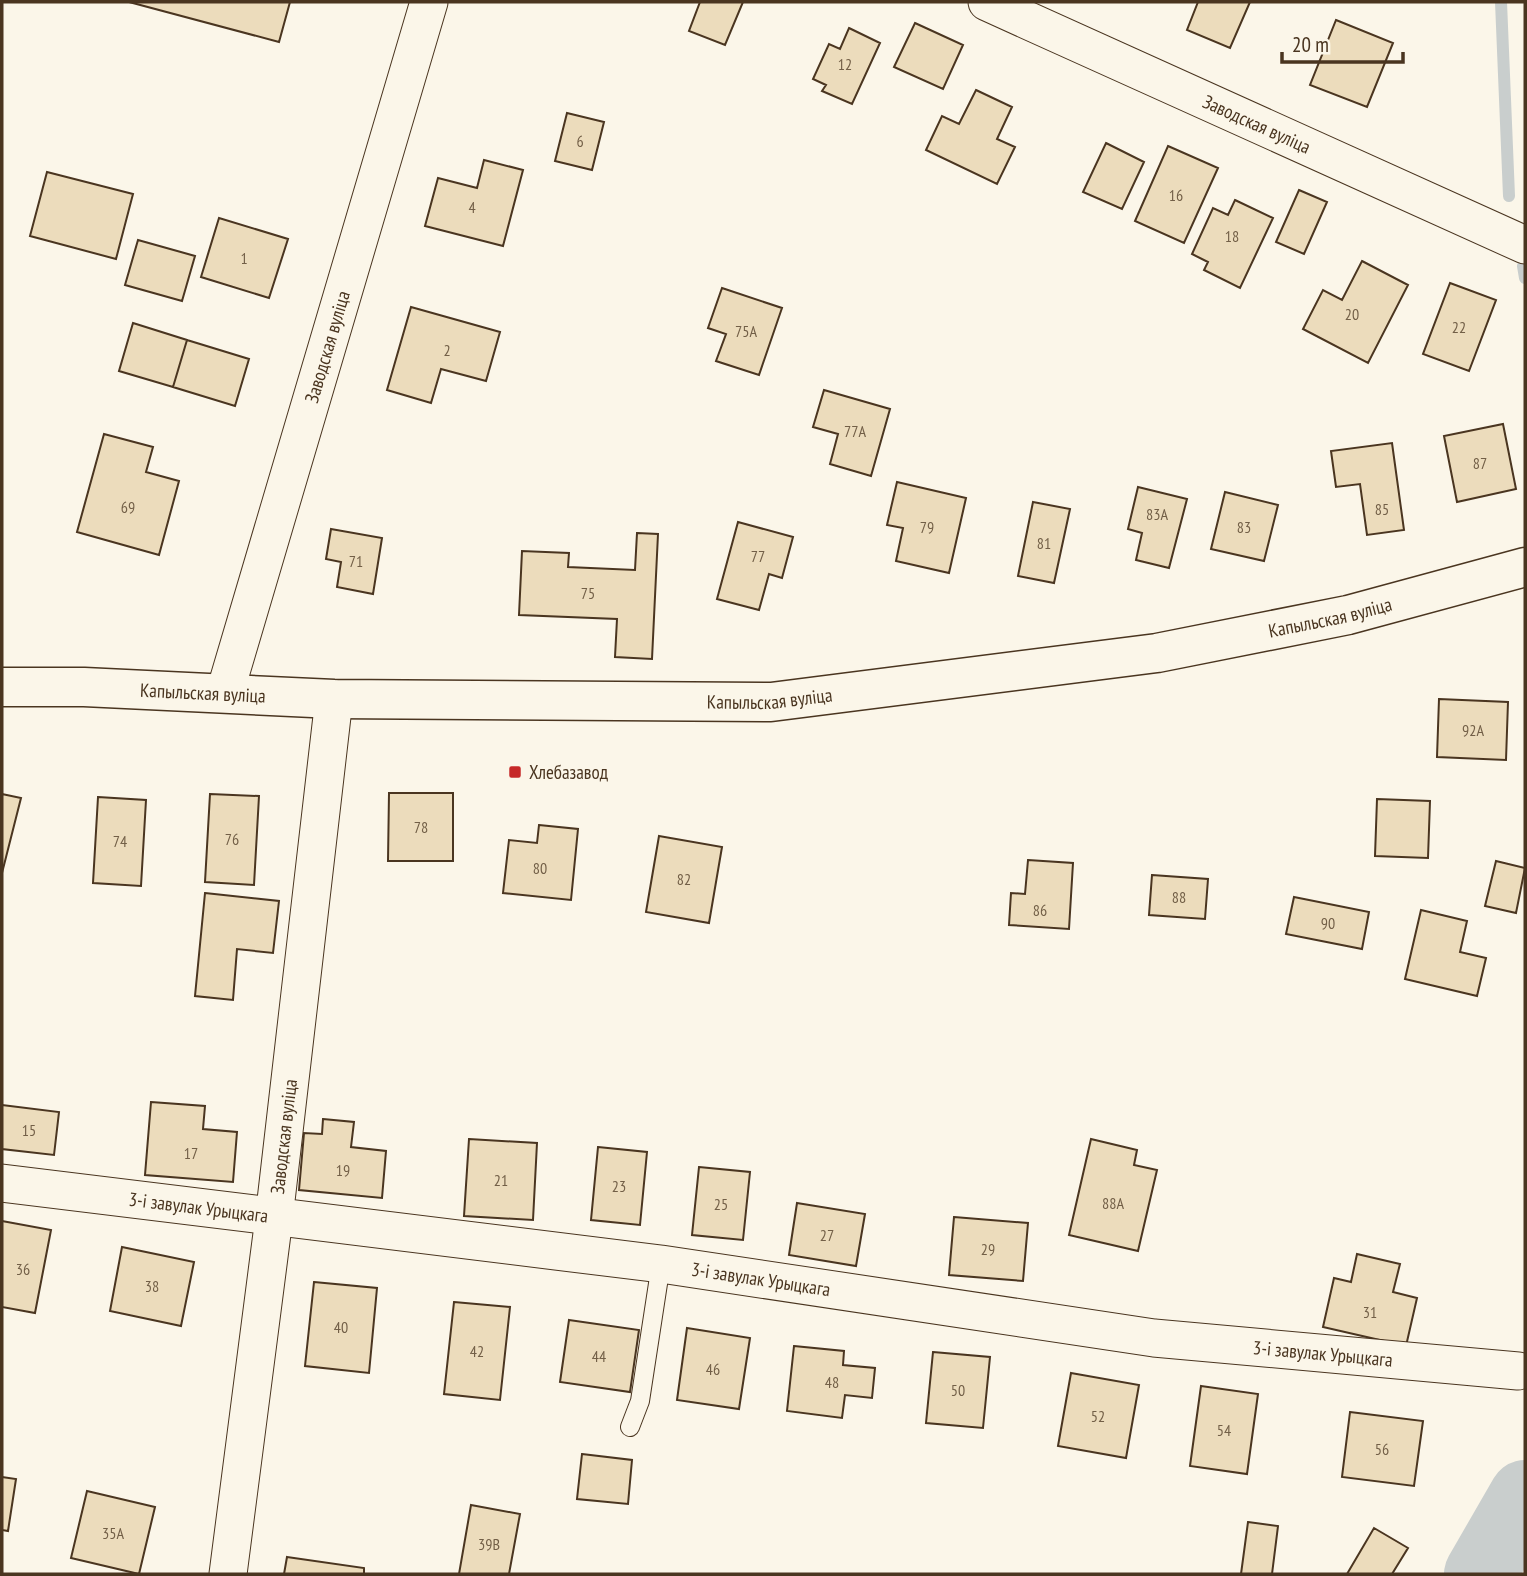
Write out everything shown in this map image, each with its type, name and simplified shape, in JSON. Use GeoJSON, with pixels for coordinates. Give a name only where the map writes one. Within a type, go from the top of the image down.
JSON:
{"type":"FeatureCollection","features":[{"type":"Feature","properties":{"kind":"main road","name":"Капыльская вуліца"},"geometry":{"type":"LineString","coordinates":[[2,687],[225,692],[334,699],[771,702],[1157,653],[1348,615],[1525,567]]}},
{"type":"Feature","properties":{"kind":"street","name":"Заводская вуліца"},"geometry":{"type":"LineString","coordinates":[[225,692],[429,2]]}},
{"type":"Feature","properties":{"kind":"street","name":"Заводская вуліца"},"geometry":{"type":"LineString","coordinates":[[987,2],[1525,245]]}},
{"type":"Feature","properties":{"kind":"street","name":"Заводская вуліца"},"geometry":{"type":"LineString","coordinates":[[228,1574],[274,1218],[334,699]]}},
{"type":"Feature","properties":{"kind":"street","name":"3-і завулак Урыцкага"},"geometry":{"type":"LineString","coordinates":[[2,1183],[661,1264],[1154,1338],[1518,1371]]}},
{"type":"Feature","properties":{"kind":"lane"},"geometry":{"type":"LineString","coordinates":[[630,1427],[640,1401],[661,1264]]}},
{"type":"Feature","properties":{"kind":"building"},"geometry":{"type":"Polygon","coordinates":[[[129,2],[290,2],[279,42],[129,2]]]}},
{"type":"Feature","properties":{"kind":"building"},"geometry":{"type":"Polygon","coordinates":[[[700,2],[743,2],[725,45],[689,31],[700,2]]]}},
{"type":"Feature","properties":{"kind":"building"},"geometry":{"type":"Polygon","coordinates":[[[1198,2],[1250,2],[1230,48],[1187,30],[1198,2]]]}},
{"type":"Feature","properties":{"kind":"building"},"geometry":{"type":"Polygon","coordinates":[[[1336,20],[1393,43],[1367,107],[1310,85],[1336,20]]]}},
{"type":"Feature","properties":{"kind":"building"},"geometry":{"type":"Polygon","coordinates":[[[915,23],[963,45],[943,89],[894,67],[915,23]]]}},
{"type":"Feature","properties":{"kind":"building"},"geometry":{"type":"Polygon","coordinates":[[[849,28],[880,43],[852,104],[822,91],[826,85],[813,79],[829,44],[840,49],[849,28]]]}},
{"type":"Feature","properties":{"kind":"building"},"geometry":{"type":"Polygon","coordinates":[[[976,90],[1012,107],[997,139],[1015,147],[997,184],[926,150],[942,116],[959,124],[976,90]]]}},
{"type":"Feature","properties":{"kind":"building"},"geometry":{"type":"Polygon","coordinates":[[[567,113],[604,122],[592,170],[555,161],[567,113]]]}},
{"type":"Feature","properties":{"kind":"building"},"geometry":{"type":"Polygon","coordinates":[[[1106,143],[1144,162],[1122,209],[1083,192],[1106,143]]]}},
{"type":"Feature","properties":{"kind":"building"},"geometry":{"type":"Polygon","coordinates":[[[1168,146],[1218,168],[1184,243],[1135,221],[1168,146]]]}},
{"type":"Feature","properties":{"kind":"building"},"geometry":{"type":"Polygon","coordinates":[[[484,160],[523,170],[503,246],[425,226],[438,178],[477,188],[484,160]]]}},
{"type":"Feature","properties":{"kind":"building"},"geometry":{"type":"Polygon","coordinates":[[[47,172],[133,194],[116,259],[30,236],[47,172]]]}},
{"type":"Feature","properties":{"kind":"building"},"geometry":{"type":"Polygon","coordinates":[[[1299,190],[1327,202],[1304,254],[1276,242],[1299,190]]]}},
{"type":"Feature","properties":{"kind":"building"},"geometry":{"type":"Polygon","coordinates":[[[1235,200],[1273,218],[1240,288],[1204,270],[1208,262],[1192,254],[1213,208],[1228,215],[1235,200]]]}},
{"type":"Feature","properties":{"kind":"building"},"geometry":{"type":"Polygon","coordinates":[[[219,218],[288,239],[269,298],[201,277],[219,218]]]}},
{"type":"Feature","properties":{"kind":"building"},"geometry":{"type":"Polygon","coordinates":[[[138,240],[195,256],[182,301],[125,285],[138,240]]]}},
{"type":"Feature","properties":{"kind":"building"},"geometry":{"type":"Polygon","coordinates":[[[1362,261],[1408,285],[1368,363],[1303,329],[1323,290],[1342,300],[1362,261]]]}},
{"type":"Feature","properties":{"kind":"building"},"geometry":{"type":"Polygon","coordinates":[[[1450,283],[1496,300],[1469,371],[1423,354],[1450,283]]]}},
{"type":"Feature","properties":{"kind":"building"},"geometry":{"type":"Polygon","coordinates":[[[722,288],[782,308],[759,375],[716,361],[726,334],[708,328],[722,288]]]}},
{"type":"Feature","properties":{"kind":"building"},"geometry":{"type":"Polygon","coordinates":[[[411,307],[500,332],[486,381],[441,369],[431,403],[387,390],[411,307]]]}},
{"type":"Feature","properties":{"kind":"building"},"geometry":{"type":"Polygon","coordinates":[[[133,323],[187,340],[173,387],[119,371],[133,323]]]}},
{"type":"Feature","properties":{"kind":"building"},"geometry":{"type":"Polygon","coordinates":[[[187,340],[249,359],[235,406],[173,387],[187,340]]]}},
{"type":"Feature","properties":{"kind":"building"},"geometry":{"type":"Polygon","coordinates":[[[824,390],[890,409],[871,476],[830,464],[838,434],[813,427],[824,390]]]}},
{"type":"Feature","properties":{"kind":"building"},"geometry":{"type":"Polygon","coordinates":[[[1503,424],[1516,489],[1457,502],[1444,436],[1503,424]]]}},
{"type":"Feature","properties":{"kind":"building"},"geometry":{"type":"Polygon","coordinates":[[[104,434],[153,447],[146,472],[179,481],[159,555],[77,532],[104,434]]]}},
{"type":"Feature","properties":{"kind":"building"},"geometry":{"type":"Polygon","coordinates":[[[1392,443],[1404,530],[1367,535],[1360,484],[1336,487],[1331,451],[1392,443]]]}},
{"type":"Feature","properties":{"kind":"building"},"geometry":{"type":"Polygon","coordinates":[[[897,482],[966,498],[949,573],[896,561],[903,528],[887,525],[897,482]]]}},
{"type":"Feature","properties":{"kind":"building"},"geometry":{"type":"Polygon","coordinates":[[[1138,487],[1187,499],[1169,568],[1136,560],[1142,533],[1128,529],[1138,487]]]}},
{"type":"Feature","properties":{"kind":"building"},"geometry":{"type":"Polygon","coordinates":[[[1225,492],[1278,505],[1264,561],[1211,549],[1225,492]]]}},
{"type":"Feature","properties":{"kind":"building"},"geometry":{"type":"Polygon","coordinates":[[[1033,502],[1070,509],[1054,583],[1018,576],[1033,502]]]}},
{"type":"Feature","properties":{"kind":"building"},"geometry":{"type":"Polygon","coordinates":[[[738,522],[793,537],[782,578],[769,574],[759,610],[717,599],[738,522]]]}},
{"type":"Feature","properties":{"kind":"building"},"geometry":{"type":"Polygon","coordinates":[[[331,529],[382,538],[373,594],[337,587],[341,562],[326,559],[331,529]]]}},
{"type":"Feature","properties":{"kind":"building"},"geometry":{"type":"Polygon","coordinates":[[[637,533],[658,534],[652,659],[615,657],[617,619],[519,615],[522,551],[569,553],[568,567],[635,570],[637,533]]]}},
{"type":"Feature","properties":{"kind":"building"},"geometry":{"type":"Polygon","coordinates":[[[1439,699],[1508,702],[1506,760],[1437,757],[1439,699]]]}},
{"type":"Feature","properties":{"kind":"building"},"geometry":{"type":"Polygon","coordinates":[[[389,793],[453,793],[453,861],[388,861],[389,793]]]}},
{"type":"Feature","properties":{"kind":"building"},"geometry":{"type":"Polygon","coordinates":[[[2,794],[21,798],[2,873],[2,794]]]}},
{"type":"Feature","properties":{"kind":"building"},"geometry":{"type":"Polygon","coordinates":[[[210,794],[259,796],[254,885],[205,882],[210,794]]]}},
{"type":"Feature","properties":{"kind":"building"},"geometry":{"type":"Polygon","coordinates":[[[98,797],[146,800],[141,886],[93,883],[98,797]]]}},
{"type":"Feature","properties":{"kind":"building"},"geometry":{"type":"Polygon","coordinates":[[[1377,799],[1430,801],[1428,858],[1375,856],[1377,799]]]}},
{"type":"Feature","properties":{"kind":"building"},"geometry":{"type":"Polygon","coordinates":[[[539,825],[578,829],[571,900],[503,893],[509,840],[537,843],[539,825]]]}},
{"type":"Feature","properties":{"kind":"building"},"geometry":{"type":"Polygon","coordinates":[[[659,836],[722,847],[709,923],[646,912],[659,836]]]}},
{"type":"Feature","properties":{"kind":"building"},"geometry":{"type":"Polygon","coordinates":[[[1028,860],[1073,863],[1069,929],[1009,925],[1011,893],[1025,894],[1028,860]]]}},
{"type":"Feature","properties":{"kind":"building"},"geometry":{"type":"Polygon","coordinates":[[[1496,861],[1525,868],[1516,913],[1485,906],[1496,861]]]}},
{"type":"Feature","properties":{"kind":"building"},"geometry":{"type":"Polygon","coordinates":[[[1152,875],[1208,879],[1205,919],[1149,915],[1152,875]]]}},
{"type":"Feature","properties":{"kind":"building"},"geometry":{"type":"Polygon","coordinates":[[[205,893],[279,901],[273,953],[237,949],[233,1000],[195,996],[205,893]]]}},
{"type":"Feature","properties":{"kind":"building"},"geometry":{"type":"Polygon","coordinates":[[[1294,897],[1369,912],[1362,949],[1286,934],[1294,897]]]}},
{"type":"Feature","properties":{"kind":"building"},"geometry":{"type":"Polygon","coordinates":[[[1421,910],[1467,921],[1460,952],[1486,958],[1477,996],[1405,979],[1421,910]]]}},
{"type":"Feature","properties":{"kind":"building"},"geometry":{"type":"Polygon","coordinates":[[[151,1102],[205,1106],[203,1129],[237,1132],[233,1182],[145,1175],[151,1102]]]}},
{"type":"Feature","properties":{"kind":"building"},"geometry":{"type":"Polygon","coordinates":[[[2,1105],[59,1112],[54,1155],[2,1149],[2,1105]]]}},
{"type":"Feature","properties":{"kind":"building"},"geometry":{"type":"Polygon","coordinates":[[[323,1119],[354,1122],[351,1147],[386,1151],[382,1198],[299,1190],[304,1133],[322,1134],[323,1119]]]}},
{"type":"Feature","properties":{"kind":"building"},"geometry":{"type":"Polygon","coordinates":[[[469,1139],[537,1143],[533,1220],[464,1216],[469,1139]]]}},
{"type":"Feature","properties":{"kind":"building"},"geometry":{"type":"Polygon","coordinates":[[[1091,1139],[1137,1150],[1134,1165],[1157,1170],[1138,1251],[1069,1235],[1091,1139]]]}},
{"type":"Feature","properties":{"kind":"building"},"geometry":{"type":"Polygon","coordinates":[[[598,1147],[647,1152],[640,1225],[591,1220],[598,1147]]]}},
{"type":"Feature","properties":{"kind":"building"},"geometry":{"type":"Polygon","coordinates":[[[699,1167],[750,1172],[743,1240],[692,1235],[699,1167]]]}},
{"type":"Feature","properties":{"kind":"building"},"geometry":{"type":"Polygon","coordinates":[[[797,1203],[865,1214],[856,1266],[789,1255],[797,1203]]]}},
{"type":"Feature","properties":{"kind":"building"},"geometry":{"type":"Polygon","coordinates":[[[954,1217],[1028,1223],[1023,1281],[949,1275],[954,1217]]]}},
{"type":"Feature","properties":{"kind":"building"},"geometry":{"type":"Polygon","coordinates":[[[2,1221],[51,1230],[35,1313],[2,1307],[2,1221]]]}},
{"type":"Feature","properties":{"kind":"building"},"geometry":{"type":"Polygon","coordinates":[[[122,1247],[194,1262],[181,1326],[110,1311],[122,1247]]]}},
{"type":"Feature","properties":{"kind":"building"},"geometry":{"type":"Polygon","coordinates":[[[1357,1254],[1400,1264],[1393,1292],[1417,1298],[1406,1346],[1323,1327],[1334,1278],[1351,1282],[1357,1254]]]}},
{"type":"Feature","properties":{"kind":"building"},"geometry":{"type":"Polygon","coordinates":[[[314,1282],[377,1288],[369,1373],[305,1366],[314,1282]]]}},
{"type":"Feature","properties":{"kind":"building"},"geometry":{"type":"Polygon","coordinates":[[[454,1302],[510,1307],[500,1400],[444,1394],[454,1302]]]}},
{"type":"Feature","properties":{"kind":"building"},"geometry":{"type":"Polygon","coordinates":[[[569,1320],[639,1330],[630,1392],[560,1382],[569,1320]]]}},
{"type":"Feature","properties":{"kind":"building"},"geometry":{"type":"Polygon","coordinates":[[[687,1328],[750,1338],[739,1409],[677,1400],[687,1328]]]}},
{"type":"Feature","properties":{"kind":"building"},"geometry":{"type":"Polygon","coordinates":[[[794,1346],[844,1351],[843,1365],[875,1368],[872,1398],[845,1395],[842,1418],[787,1411],[794,1346]]]}},
{"type":"Feature","properties":{"kind":"building"},"geometry":{"type":"Polygon","coordinates":[[[933,1352],[990,1357],[983,1428],[926,1423],[933,1352]]]}},
{"type":"Feature","properties":{"kind":"building"},"geometry":{"type":"Polygon","coordinates":[[[1071,1373],[1139,1385],[1126,1458],[1058,1446],[1071,1373]]]}},
{"type":"Feature","properties":{"kind":"building"},"geometry":{"type":"Polygon","coordinates":[[[1201,1386],[1258,1394],[1247,1474],[1190,1466],[1201,1386]]]}},
{"type":"Feature","properties":{"kind":"building"},"geometry":{"type":"Polygon","coordinates":[[[1350,1412],[1423,1421],[1414,1486],[1342,1477],[1350,1412]]]}},
{"type":"Feature","properties":{"kind":"building"},"geometry":{"type":"Polygon","coordinates":[[[582,1454],[632,1460],[628,1504],[577,1499],[582,1454]]]}},
{"type":"Feature","properties":{"kind":"building"},"geometry":{"type":"Polygon","coordinates":[[[2,1477],[16,1479],[8,1531],[2,1530],[2,1477]]]}},
{"type":"Feature","properties":{"kind":"building"},"geometry":{"type":"Polygon","coordinates":[[[87,1491],[155,1507],[139,1574],[71,1558],[87,1491]]]}},
{"type":"Feature","properties":{"kind":"building"},"geometry":{"type":"Polygon","coordinates":[[[471,1505],[520,1514],[509,1574],[459,1574],[471,1505]]]}},
{"type":"Feature","properties":{"kind":"building"},"geometry":{"type":"Polygon","coordinates":[[[1248,1522],[1278,1526],[1272,1574],[1241,1574],[1248,1522]]]}},
{"type":"Feature","properties":{"kind":"building"},"geometry":{"type":"Polygon","coordinates":[[[1374,1528],[1408,1548],[1392,1574],[1347,1574],[1374,1528]]]}},
{"type":"Feature","properties":{"kind":"building"},"geometry":{"type":"Polygon","coordinates":[[[287,1557],[364,1568],[364,1574],[284,1574],[287,1557]]]}},
{"type":"Feature","properties":{"kind":"waterway"},"geometry":{"type":"LineString","coordinates":[[1501,2],[1509,196]]}},
{"type":"Feature","properties":{"kind":"waterway"},"geometry":{"type":"LineString","coordinates":[[1523,266],[1525,278]]}},
{"type":"Feature","properties":{"kind":"waterway"},"geometry":{"type":"LineString","coordinates":[[1480,1574],[1525,1496]]}},
{"type":"Feature","properties":{"kind":"place","name":"Хлебазавод"},"geometry":{"type":"Point","coordinates":[515,772]}}]}
